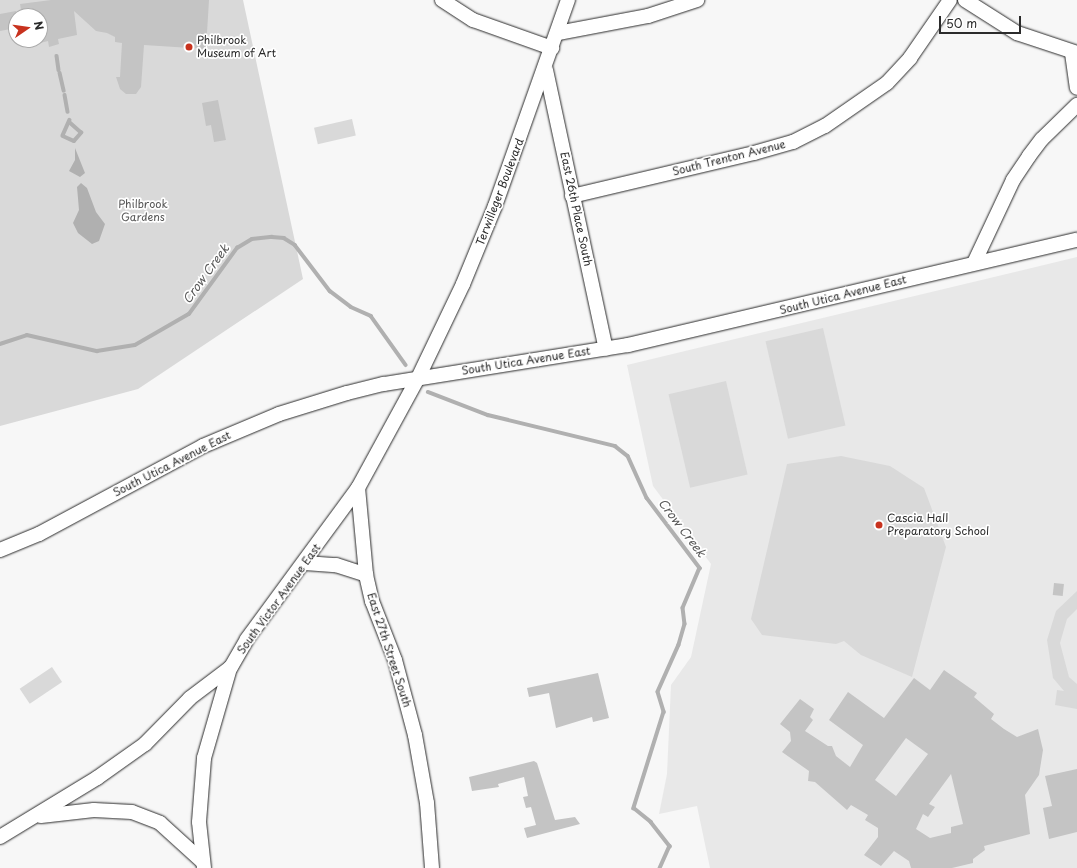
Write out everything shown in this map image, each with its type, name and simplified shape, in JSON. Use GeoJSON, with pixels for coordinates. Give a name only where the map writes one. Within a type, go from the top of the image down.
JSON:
{"type":"FeatureCollection","features":[{"type":"Feature","properties":{"kind":"street"},"geometry":{"type":"LineString","coordinates":[[442,0],[473,20],[552,48]]}},
{"type":"Feature","properties":{"kind":"street","name":"Terwilleger Boulevard"},"geometry":{"type":"LineString","coordinates":[[418,378],[463,284],[546,69],[568,0]]}},
{"type":"Feature","properties":{"kind":"street"},"geometry":{"type":"LineString","coordinates":[[558,33],[640,18],[697,0]]}},
{"type":"Feature","properties":{"kind":"street","name":"South Trenton Avenue"},"geometry":{"type":"LineString","coordinates":[[572,196],[754,153],[793,142],[825,126],[887,83],[910,58],[950,0]]}},
{"type":"Feature","properties":{"kind":"street"},"geometry":{"type":"LineString","coordinates":[[965,0],[1017,33],[1074,53],[1077,88]]}},
{"type":"Feature","properties":{"kind":"street","name":"East 26th Place South"},"geometry":{"type":"LineString","coordinates":[[546,69],[606,349]]}},
{"type":"Feature","properties":{"kind":"street"},"geometry":{"type":"LineString","coordinates":[[974,263],[1013,180],[1042,139],[1077,105]]}},
{"type":"Feature","properties":{"kind":"street","name":"South Utica Avenue East"},"geometry":{"type":"LineString","coordinates":[[0,550],[39,534],[178,458],[246,427],[348,393],[418,378],[606,349],[1077,240]]}},
{"type":"Feature","properties":{"kind":"street"},"geometry":{"type":"LineString","coordinates":[[358,488],[418,378]]}},
{"type":"Feature","properties":{"kind":"street","name":"South Victor Avenue East"},"geometry":{"type":"LineString","coordinates":[[0,837],[38,816],[145,744],[190,698],[230,667],[247,639],[305,564],[358,488]]}},
{"type":"Feature","properties":{"kind":"street","name":"East 27th Street South"},"geometry":{"type":"LineString","coordinates":[[358,488],[366,575],[415,735],[427,803],[432,868]]}},
{"type":"Feature","properties":{"kind":"street"},"geometry":{"type":"LineString","coordinates":[[305,564],[336,565],[366,575]]}},
{"type":"Feature","properties":{"kind":"street"},"geometry":{"type":"LineString","coordinates":[[203,865],[199,822],[203,764],[211,727],[230,667]]}},
{"type":"Feature","properties":{"kind":"street","name":"South Victor Avenue East"},"geometry":{"type":"LineString","coordinates":[[38,816],[94,810],[132,812],[160,823],[203,865]]}},
{"type":"Feature","properties":{"kind":"shaded area"},"geometry":{"type":"Polygon","coordinates":[[[75,148],[85,173],[80,177],[69,171],[75,160],[75,148]]]}},
{"type":"Feature","properties":{"kind":"shaded area"},"geometry":{"type":"Polygon","coordinates":[[[81,183],[87,188],[96,212],[105,224],[99,241],[92,244],[78,233],[73,223],[79,210],[77,187],[81,183]]]}},
{"type":"Feature","properties":{"kind":"shaded area","name":"Cascia Hall Preparatory School"},"geometry":{"type":"Polygon","coordinates":[[[1077,257],[1077,868],[710,868],[697,806],[659,814],[667,774],[671,685],[691,657],[711,564],[653,486],[627,365],[1077,257]]]}},
{"type":"Feature","properties":{"kind":"green space","name":"Philbrook Gardens"},"geometry":{"type":"Polygon","coordinates":[[[0,0],[243,0],[303,279],[138,389],[0,426],[0,0]]]}},
{"type":"Feature","properties":{"kind":"green space"},"geometry":{"type":"Polygon","coordinates":[[[352,119],[356,136],[318,144],[314,128],[352,119]]]}},
{"type":"Feature","properties":{"kind":"green space"},"geometry":{"type":"Polygon","coordinates":[[[823,328],[845,425],[788,439],[766,341],[823,328]]]}},
{"type":"Feature","properties":{"kind":"green space"},"geometry":{"type":"Polygon","coordinates":[[[726,381],[748,475],[690,488],[669,394],[726,381]]]}},
{"type":"Feature","properties":{"kind":"green space"},"geometry":{"type":"Polygon","coordinates":[[[841,456],[890,466],[924,488],[946,547],[912,677],[861,655],[844,641],[836,644],[762,635],[751,619],[787,464],[841,456]]]}},
{"type":"Feature","properties":{"kind":"green space"},"geometry":{"type":"Polygon","coordinates":[[[1077,591],[1077,609],[1067,619],[1060,643],[1069,677],[1077,684],[1077,709],[1055,705],[1057,690],[1064,691],[1053,678],[1047,640],[1056,611],[1077,591]]]}},
{"type":"Feature","properties":{"kind":"green space"},"geometry":{"type":"Polygon","coordinates":[[[52,667],[62,682],[30,704],[20,689],[52,667]]]}},
{"type":"Feature","properties":{"kind":"building","name":"Philbrook Museum of Art"},"geometry":{"type":"Polygon","coordinates":[[[51,0],[209,0],[206,49],[144,45],[141,87],[136,94],[126,94],[120,89],[116,77],[120,77],[122,43],[115,42],[115,37],[107,33],[96,31],[74,11],[77,35],[58,39],[59,44],[49,47],[48,8],[21,8],[20,4],[51,0]]]}},
{"type":"Feature","properties":{"kind":"building"},"geometry":{"type":"Polygon","coordinates":[[[8,12],[8,30],[0,31],[0,14],[8,12]]]}},
{"type":"Feature","properties":{"kind":"building"},"geometry":{"type":"Polygon","coordinates":[[[218,100],[226,140],[214,142],[211,125],[206,126],[202,103],[218,100]]]}},
{"type":"Feature","properties":{"kind":"building"},"geometry":{"type":"Polygon","coordinates":[[[1054,583],[1064,584],[1063,596],[1053,595],[1054,583]]]}},
{"type":"Feature","properties":{"kind":"building"},"geometry":{"type":"Polygon","coordinates":[[[944,670],[977,693],[974,697],[994,714],[991,719],[1004,729],[1017,737],[1038,729],[1043,750],[1039,775],[1025,795],[1030,834],[984,846],[985,850],[973,859],[973,863],[952,868],[911,868],[909,861],[894,851],[881,866],[864,855],[878,837],[878,828],[865,820],[868,815],[851,805],[847,810],[815,782],[808,781],[809,771],[782,752],[791,741],[790,732],[780,724],[800,699],[814,709],[810,717],[813,720],[805,731],[828,746],[832,746],[836,756],[850,767],[863,745],[829,720],[848,692],[884,718],[914,678],[930,690],[944,670]],[[906,738],[875,780],[896,796],[928,754],[906,738]],[[951,774],[929,804],[935,807],[928,817],[923,814],[916,829],[930,838],[951,833],[951,827],[963,824],[951,774]]]}},
{"type":"Feature","properties":{"kind":"building"},"geometry":{"type":"Polygon","coordinates":[[[598,673],[609,718],[593,722],[592,717],[556,728],[549,693],[529,697],[527,688],[598,673]]]}},
{"type":"Feature","properties":{"kind":"building"},"geometry":{"type":"Polygon","coordinates":[[[534,761],[537,763],[555,820],[575,817],[580,824],[527,838],[524,828],[536,825],[531,807],[526,808],[523,797],[528,796],[524,777],[498,784],[499,787],[472,791],[469,777],[534,761]]]}},
{"type":"Feature","properties":{"kind":"building"},"geometry":{"type":"Polygon","coordinates":[[[1077,769],[1077,832],[1049,839],[1043,808],[1052,806],[1045,776],[1077,769]]]}},
{"type":"Feature","properties":{"kind":"waterway"},"geometry":{"type":"LineString","coordinates":[[57,56],[59,70]]}},
{"type":"Feature","properties":{"kind":"waterway"},"geometry":{"type":"LineString","coordinates":[[60,73],[64,91]]}},
{"type":"Feature","properties":{"kind":"waterway"},"geometry":{"type":"LineString","coordinates":[[65,95],[68,112]]}},
{"type":"Feature","properties":{"kind":"waterway"},"geometry":{"type":"LineString","coordinates":[[70,120],[63,136],[74,141],[81,133],[70,123]]}},
{"type":"Feature","properties":{"kind":"waterway","name":"Crow Creek"},"geometry":{"type":"LineString","coordinates":[[0,344],[27,335],[97,351],[135,345],[189,314],[237,248],[252,239],[272,237],[284,238],[295,245],[330,291],[351,307],[371,316],[406,365]]}},
{"type":"Feature","properties":{"kind":"waterway","name":"Crow Creek"},"geometry":{"type":"LineString","coordinates":[[428,392],[488,415],[615,446],[628,456],[647,498],[700,568],[683,608],[685,624],[679,645],[658,692],[664,712],[634,808],[651,822],[670,846],[660,868]]}},
{"type":"Feature","properties":{"kind":"place","name":"Philbrook Museum of Art"},"geometry":{"type":"Point","coordinates":[189,47]}},
{"type":"Feature","properties":{"kind":"place","name":"Cascia Hall Preparatory School"},"geometry":{"type":"Point","coordinates":[879,525]}}]}
